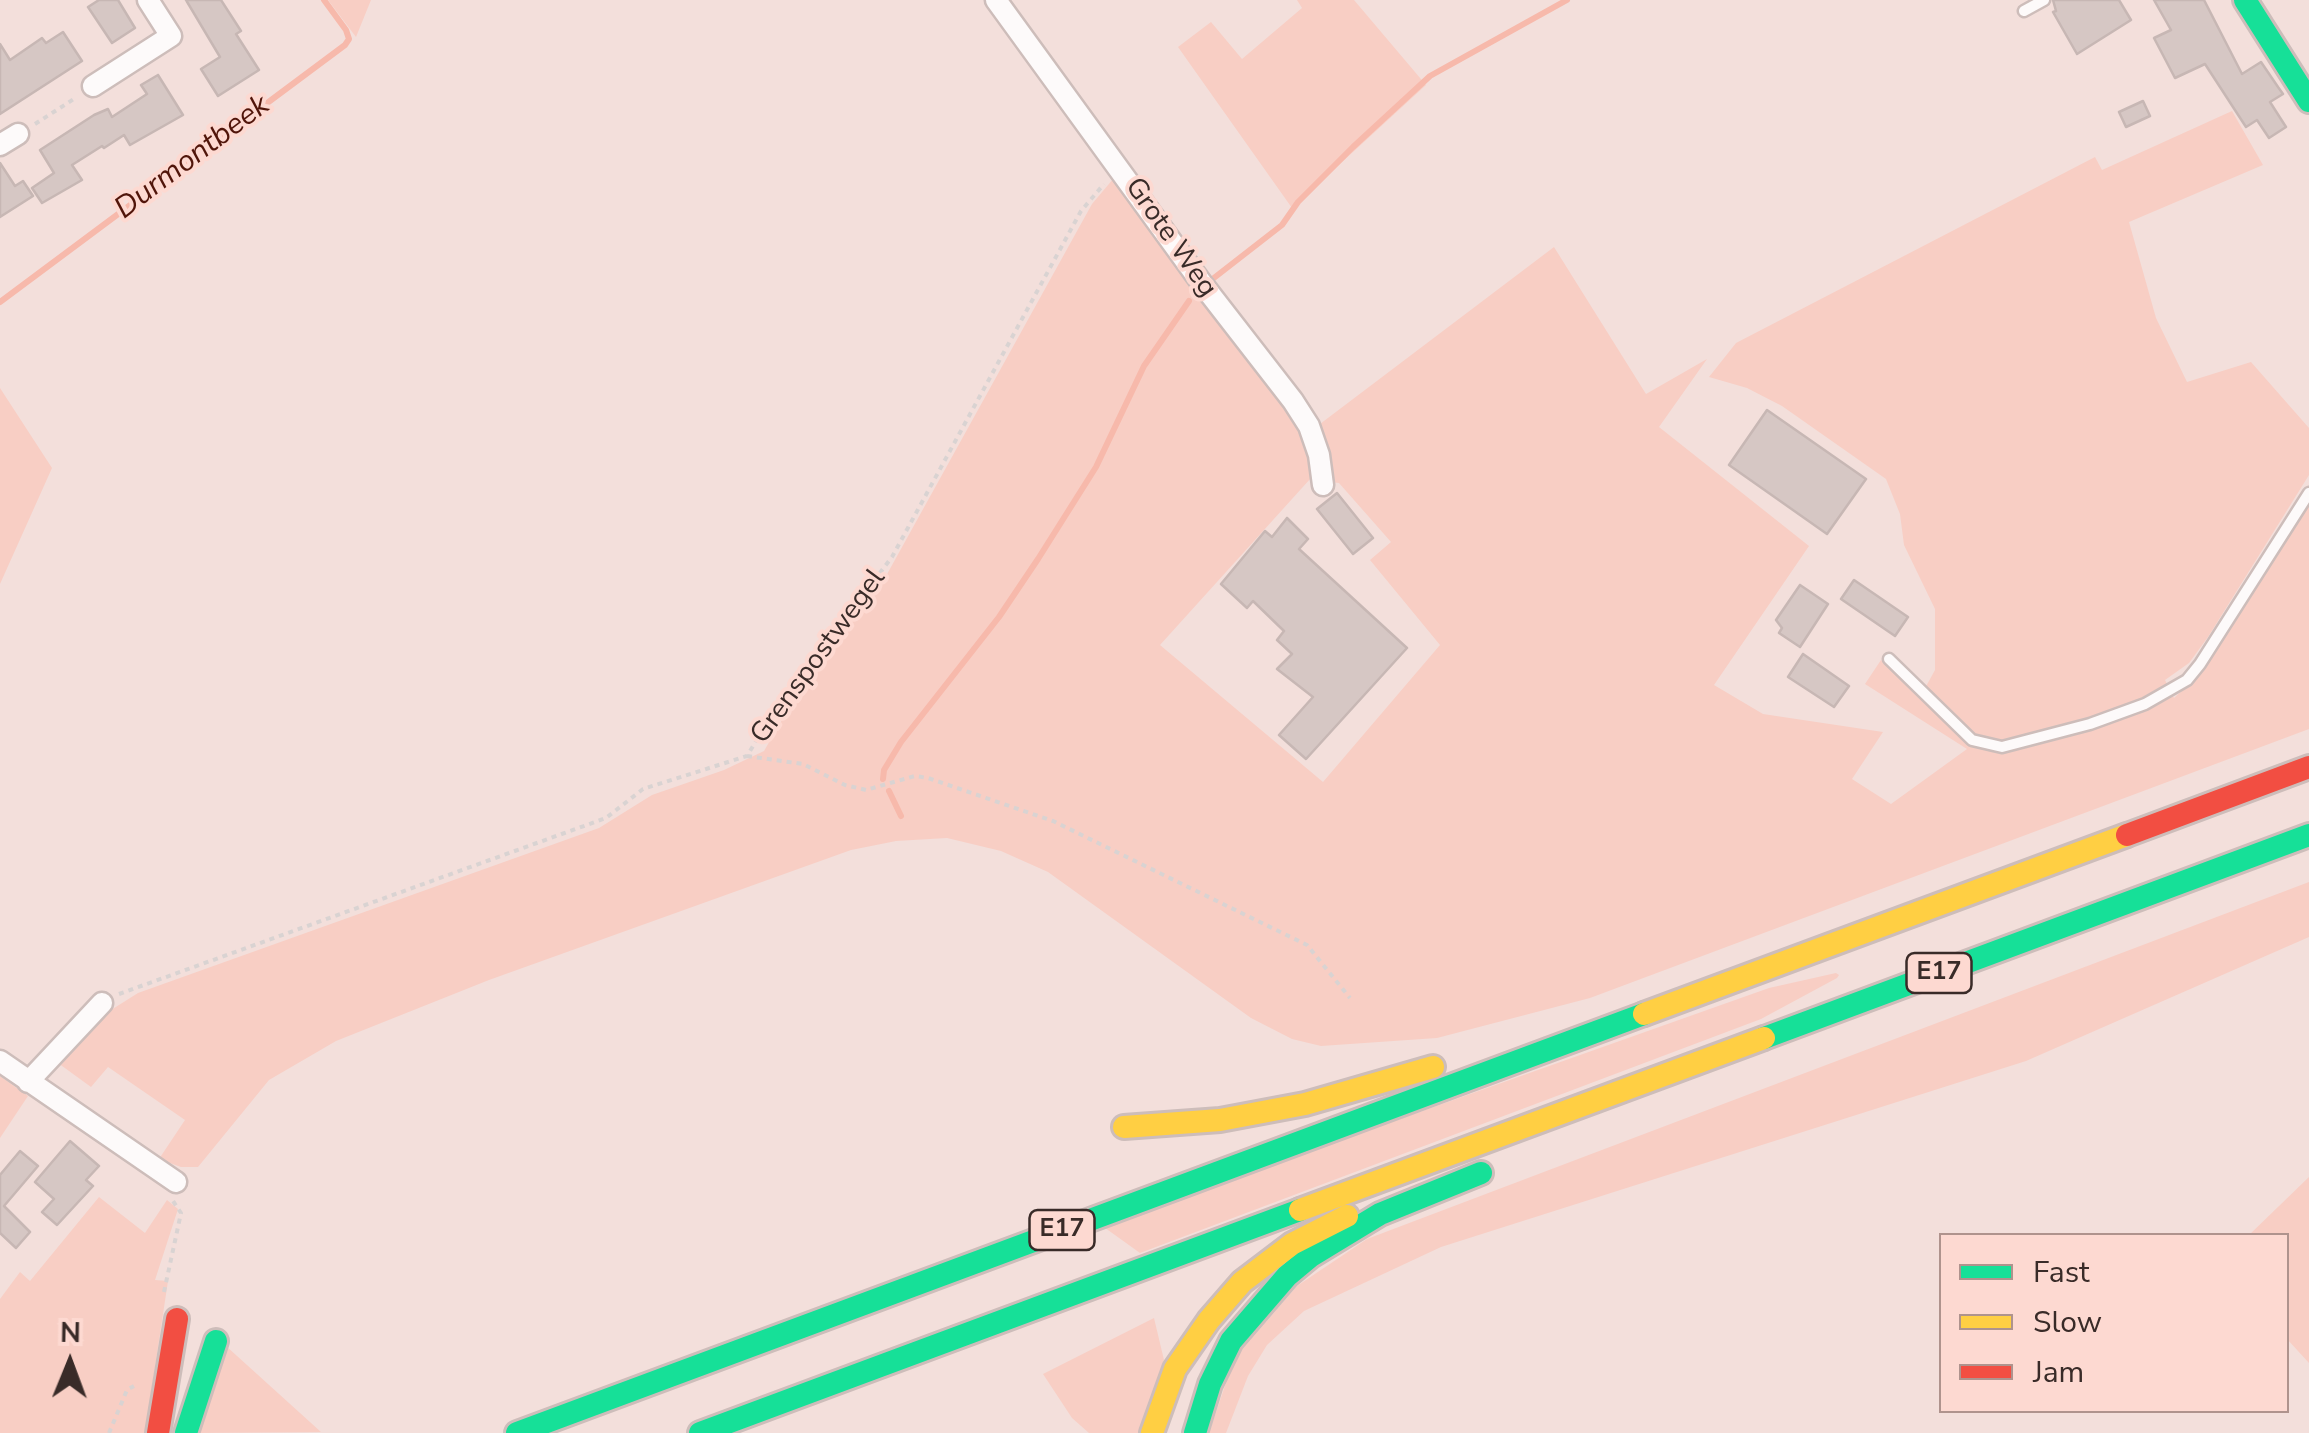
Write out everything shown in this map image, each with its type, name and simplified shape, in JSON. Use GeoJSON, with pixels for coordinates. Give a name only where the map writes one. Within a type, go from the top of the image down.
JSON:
{"type":"FeatureCollection","features":[{"type":"Feature","properties":{"kind":"main road"},"geometry":{"type":"LineString","coordinates":[[2244,0],[2309,100]]}},
{"type":"Feature","properties":{"kind":"main road","name":"E17"},"geometry":{"type":"LineString","coordinates":[[518,1433],[2309,767]]}},
{"type":"Feature","properties":{"kind":"main road","name":"E17"},"geometry":{"type":"LineString","coordinates":[[700,1433],[2309,835]]}},
{"type":"Feature","properties":{"kind":"main road"},"geometry":{"type":"LineString","coordinates":[[1124,1127],[1220,1120],[1305,1104],[1474,1055],[1608,1028]]}},
{"type":"Feature","properties":{"kind":"main road"},"geometry":{"type":"LineString","coordinates":[[1152,1433],[1175,1369],[1242,1282],[1292,1244],[1361,1208],[1534,1145],[1570,1112]]}},
{"type":"Feature","properties":{"kind":"main road"},"geometry":{"type":"LineString","coordinates":[[1195,1433],[1210,1384],[1232,1340],[1287,1276],[1311,1256],[1380,1214],[1499,1166]]}},
{"type":"Feature","properties":{"kind":"main road"},"geometry":{"type":"LineString","coordinates":[[158,1433],[177,1318]]}},
{"type":"Feature","properties":{"kind":"main road"},"geometry":{"type":"LineString","coordinates":[[186,1433],[216,1341]]}},
{"type":"Feature","properties":{"kind":"street"},"geometry":{"type":"LineString","coordinates":[[94,86],[171,36],[148,0]]}},
{"type":"Feature","properties":{"kind":"street","name":"Grote Weg"},"geometry":{"type":"LineString","coordinates":[[996,0],[1120,167],[1202,286],[1294,401],[1310,426],[1319,455],[1322,485]]}},
{"type":"Feature","properties":{"kind":"street"},"geometry":{"type":"LineString","coordinates":[[28,1082],[102,1004]]}},
{"type":"Feature","properties":{"kind":"street"},"geometry":{"type":"LineString","coordinates":[[0,1061],[176,1182]]}},
{"type":"Feature","properties":{"kind":"lane"},"geometry":{"type":"LineString","coordinates":[[2024,11],[2044,0]]}},
{"type":"Feature","properties":{"kind":"lane"},"geometry":{"type":"LineString","coordinates":[[1889,659],[1972,740],[2002,747],[2090,724],[2145,704],[2187,680],[2200,664],[2309,494]]}},
{"type":"Feature","properties":{"kind":"path"},"geometry":{"type":"LineString","coordinates":[[13,138],[94,86]]}},
{"type":"Feature","properties":{"kind":"path","name":"Grenspostwegel"},"geometry":{"type":"LineString","coordinates":[[102,1004],[130,988],[606,818],[643,789],[747,756],[776,710],[892,556],[1081,211],[1120,167]]}},
{"type":"Feature","properties":{"kind":"path"},"geometry":{"type":"LineString","coordinates":[[747,756],[803,764],[844,785],[866,790],[914,776],[928,778],[1053,820],[1307,945],[1350,998]]}},
{"type":"Feature","properties":{"kind":"shaded area"},"geometry":{"type":"Polygon","coordinates":[[[328,0],[371,0],[356,37],[328,0]]]}},
{"type":"Feature","properties":{"kind":"shaded area"},"geometry":{"type":"Polygon","coordinates":[[[1297,0],[1354,0],[1426,85],[1292,208],[1178,47],[1211,22],[1242,59],[1302,8],[1297,0]]]}},
{"type":"Feature","properties":{"kind":"shaded area"},"geometry":{"type":"Polygon","coordinates":[[[2232,111],[2263,165],[2129,222],[2156,318],[2187,382],[2251,362],[2309,428],[2309,475],[2208,637],[2189,663],[2165,680],[2174,698],[2204,670],[2309,500],[2309,729],[1590,998],[1437,1038],[1321,1046],[1292,1039],[1251,1018],[1048,872],[1001,851],[947,838],[896,841],[851,850],[489,980],[336,1041],[269,1080],[198,1167],[181,1167],[159,1159],[185,1120],[108,1067],[91,1087],[58,1063],[111,1010],[138,993],[599,828],[652,795],[724,770],[764,751],[799,690],[886,576],[1092,204],[1119,172],[1303,420],[1309,443],[1311,478],[1160,645],[1323,782],[1440,645],[1370,560],[1391,542],[1339,483],[1331,482],[1332,464],[1320,424],[1554,247],[1646,394],[1707,359],[1659,427],[1809,546],[1714,685],[1763,714],[1883,732],[1852,779],[1891,804],[1967,749],[1865,684],[1881,660],[1924,690],[1935,670],[1935,609],[1904,545],[1900,514],[1886,479],[1782,406],[1747,388],[1709,377],[1736,343],[2095,157],[2102,170],[2232,111]]]}},
{"type":"Feature","properties":{"kind":"shaded area"},"geometry":{"type":"Polygon","coordinates":[[[0,388],[52,468],[0,584],[0,388]]]}},
{"type":"Feature","properties":{"kind":"shaded area"},"geometry":{"type":"Polygon","coordinates":[[[2309,882],[2309,937],[2026,1061],[1441,1247],[1304,1311],[1267,1345],[1248,1376],[1226,1433],[1209,1433],[1234,1359],[1297,1286],[1367,1239],[2309,882]]]}},
{"type":"Feature","properties":{"kind":"shaded area"},"geometry":{"type":"Polygon","coordinates":[[[1836,973],[1837,978],[1761,1019],[1140,1253],[1101,1225],[1769,988],[1836,973]]]}},
{"type":"Feature","properties":{"kind":"shaded area"},"geometry":{"type":"Polygon","coordinates":[[[0,1076],[28,1096],[0,1138],[0,1076]]]}},
{"type":"Feature","properties":{"kind":"shaded area"},"geometry":{"type":"Polygon","coordinates":[[[2309,1177],[2309,1363],[2289,1341],[2289,1233],[2251,1233],[2309,1177]]]}},
{"type":"Feature","properties":{"kind":"shaded area"},"geometry":{"type":"Polygon","coordinates":[[[99,1197],[145,1233],[167,1200],[178,1209],[155,1280],[168,1281],[145,1433],[0,1433],[0,1299],[20,1272],[30,1281],[99,1197]]]}},
{"type":"Feature","properties":{"kind":"shaded area"},"geometry":{"type":"Polygon","coordinates":[[[1154,1318],[1164,1360],[1142,1433],[1089,1433],[1072,1418],[1043,1374],[1154,1318]]]}},
{"type":"Feature","properties":{"kind":"shaded area"},"geometry":{"type":"Polygon","coordinates":[[[226,1346],[321,1432],[198,1433],[226,1346]]]}},
{"type":"Feature","properties":{"kind":"building"},"geometry":{"type":"Polygon","coordinates":[[[99,0],[118,0],[135,28],[112,43],[88,7],[99,0]]]}},
{"type":"Feature","properties":{"kind":"building"},"geometry":{"type":"Polygon","coordinates":[[[186,0],[221,0],[241,31],[236,34],[259,70],[218,96],[201,69],[220,57],[186,0]]]}},
{"type":"Feature","properties":{"kind":"building"},"geometry":{"type":"Polygon","coordinates":[[[2053,0],[2119,0],[2131,20],[2077,54],[2053,12],[2053,0]]]}},
{"type":"Feature","properties":{"kind":"building"},"geometry":{"type":"Polygon","coordinates":[[[2154,0],[2204,0],[2242,74],[2261,62],[2283,94],[2270,102],[2286,127],[2269,138],[2257,120],[2246,127],[2205,64],[2175,78],[2154,38],[2171,30],[2154,0]]]}},
{"type":"Feature","properties":{"kind":"building"},"geometry":{"type":"Polygon","coordinates":[[[63,32],[82,61],[0,114],[0,44],[10,60],[42,38],[46,43],[63,32]]]}},
{"type":"Feature","properties":{"kind":"building"},"geometry":{"type":"Polygon","coordinates":[[[158,75],[183,115],[130,145],[124,135],[102,146],[72,165],[82,180],[42,203],[32,188],[54,173],[40,150],[94,115],[108,109],[112,117],[147,94],[141,85],[158,75]]]}},
{"type":"Feature","properties":{"kind":"building"},"geometry":{"type":"Polygon","coordinates":[[[2143,101],[2150,116],[2126,127],[2119,112],[2143,101]]]}},
{"type":"Feature","properties":{"kind":"building"},"geometry":{"type":"Polygon","coordinates":[[[0,163],[15,186],[23,181],[33,196],[0,217],[0,163]]]}},
{"type":"Feature","properties":{"kind":"building"},"geometry":{"type":"Polygon","coordinates":[[[1767,410],[1866,479],[1827,534],[1729,465],[1767,410]]]}},
{"type":"Feature","properties":{"kind":"building"},"geometry":{"type":"Polygon","coordinates":[[[1337,493],[1373,538],[1353,554],[1317,509],[1337,493]]]}},
{"type":"Feature","properties":{"kind":"building"},"geometry":{"type":"Polygon","coordinates":[[[1287,518],[1308,539],[1299,549],[1407,648],[1306,759],[1279,735],[1313,697],[1277,669],[1292,654],[1277,640],[1284,631],[1253,601],[1247,608],[1221,584],[1265,531],[1272,537],[1287,518]]]}},
{"type":"Feature","properties":{"kind":"building"},"geometry":{"type":"Polygon","coordinates":[[[1854,580],[1908,617],[1895,636],[1841,599],[1854,580]]]}},
{"type":"Feature","properties":{"kind":"building"},"geometry":{"type":"Polygon","coordinates":[[[1800,585],[1828,604],[1800,647],[1779,633],[1782,628],[1776,620],[1800,585]]]}},
{"type":"Feature","properties":{"kind":"building"},"geometry":{"type":"Polygon","coordinates":[[[1803,654],[1849,686],[1834,707],[1788,677],[1803,654]]]}},
{"type":"Feature","properties":{"kind":"building"},"geometry":{"type":"Polygon","coordinates":[[[70,1141],[99,1166],[86,1180],[93,1186],[57,1225],[42,1212],[54,1199],[35,1182],[70,1141]]]}},
{"type":"Feature","properties":{"kind":"building"},"geometry":{"type":"Polygon","coordinates":[[[20,1151],[38,1166],[4,1206],[30,1232],[16,1248],[0,1233],[0,1175],[20,1151]]]}},
{"type":"Feature","properties":{"kind":"waterway","name":"Durmontbeek"},"geometry":{"type":"LineString","coordinates":[[0,302],[345,45],[349,39],[346,30],[324,0]]}},
{"type":"Feature","properties":{"kind":"waterway"},"geometry":{"type":"LineString","coordinates":[[1210,281],[1282,225],[1298,202],[1430,76],[1567,0]]}},
{"type":"Feature","properties":{"kind":"waterway"},"geometry":{"type":"LineString","coordinates":[[883,779],[884,770],[901,742],[999,617],[1038,559],[1096,467],[1144,366],[1189,301]]}},
{"type":"Feature","properties":{"kind":"waterway"},"geometry":{"type":"LineString","coordinates":[[889,791],[901,816]]}},
{"type":"Feature","properties":{"kind":"traffic: fast"},"geometry":{"type":"LineString","coordinates":[[2245,0],[2309,101]]}},
{"type":"Feature","properties":{"kind":"traffic: fast"},"geometry":{"type":"LineString","coordinates":[[1764,1038],[2309,835]]}},
{"type":"Feature","properties":{"kind":"traffic: fast"},"geometry":{"type":"LineString","coordinates":[[517,1433],[1644,1014]]}},
{"type":"Feature","properties":{"kind":"traffic: fast"},"geometry":{"type":"LineString","coordinates":[[1195,1433],[1210,1384],[1231,1341],[1287,1276],[1311,1256],[1380,1214],[1481,1173]]}},
{"type":"Feature","properties":{"kind":"traffic: fast"},"geometry":{"type":"LineString","coordinates":[[700,1433],[1300,1210]]}},
{"type":"Feature","properties":{"kind":"traffic: fast"},"geometry":{"type":"LineString","coordinates":[[186,1433],[216,1341]]}},
{"type":"Feature","properties":{"kind":"traffic: slow"},"geometry":{"type":"LineString","coordinates":[[1644,1014],[2127,835]]}},
{"type":"Feature","properties":{"kind":"traffic: slow"},"geometry":{"type":"LineString","coordinates":[[1300,1210],[1764,1038]]}},
{"type":"Feature","properties":{"kind":"traffic: slow"},"geometry":{"type":"LineString","coordinates":[[1124,1127],[1220,1120],[1305,1104],[1433,1067]]}},
{"type":"Feature","properties":{"kind":"traffic: slow"},"geometry":{"type":"LineString","coordinates":[[1152,1433],[1175,1369],[1242,1282],[1292,1244],[1347,1216]]}},
{"type":"Feature","properties":{"kind":"traffic: jam"},"geometry":{"type":"LineString","coordinates":[[2127,835],[2309,767]]}},
{"type":"Feature","properties":{"kind":"traffic: jam"},"geometry":{"type":"LineString","coordinates":[[158,1433],[177,1319]]}}]}
